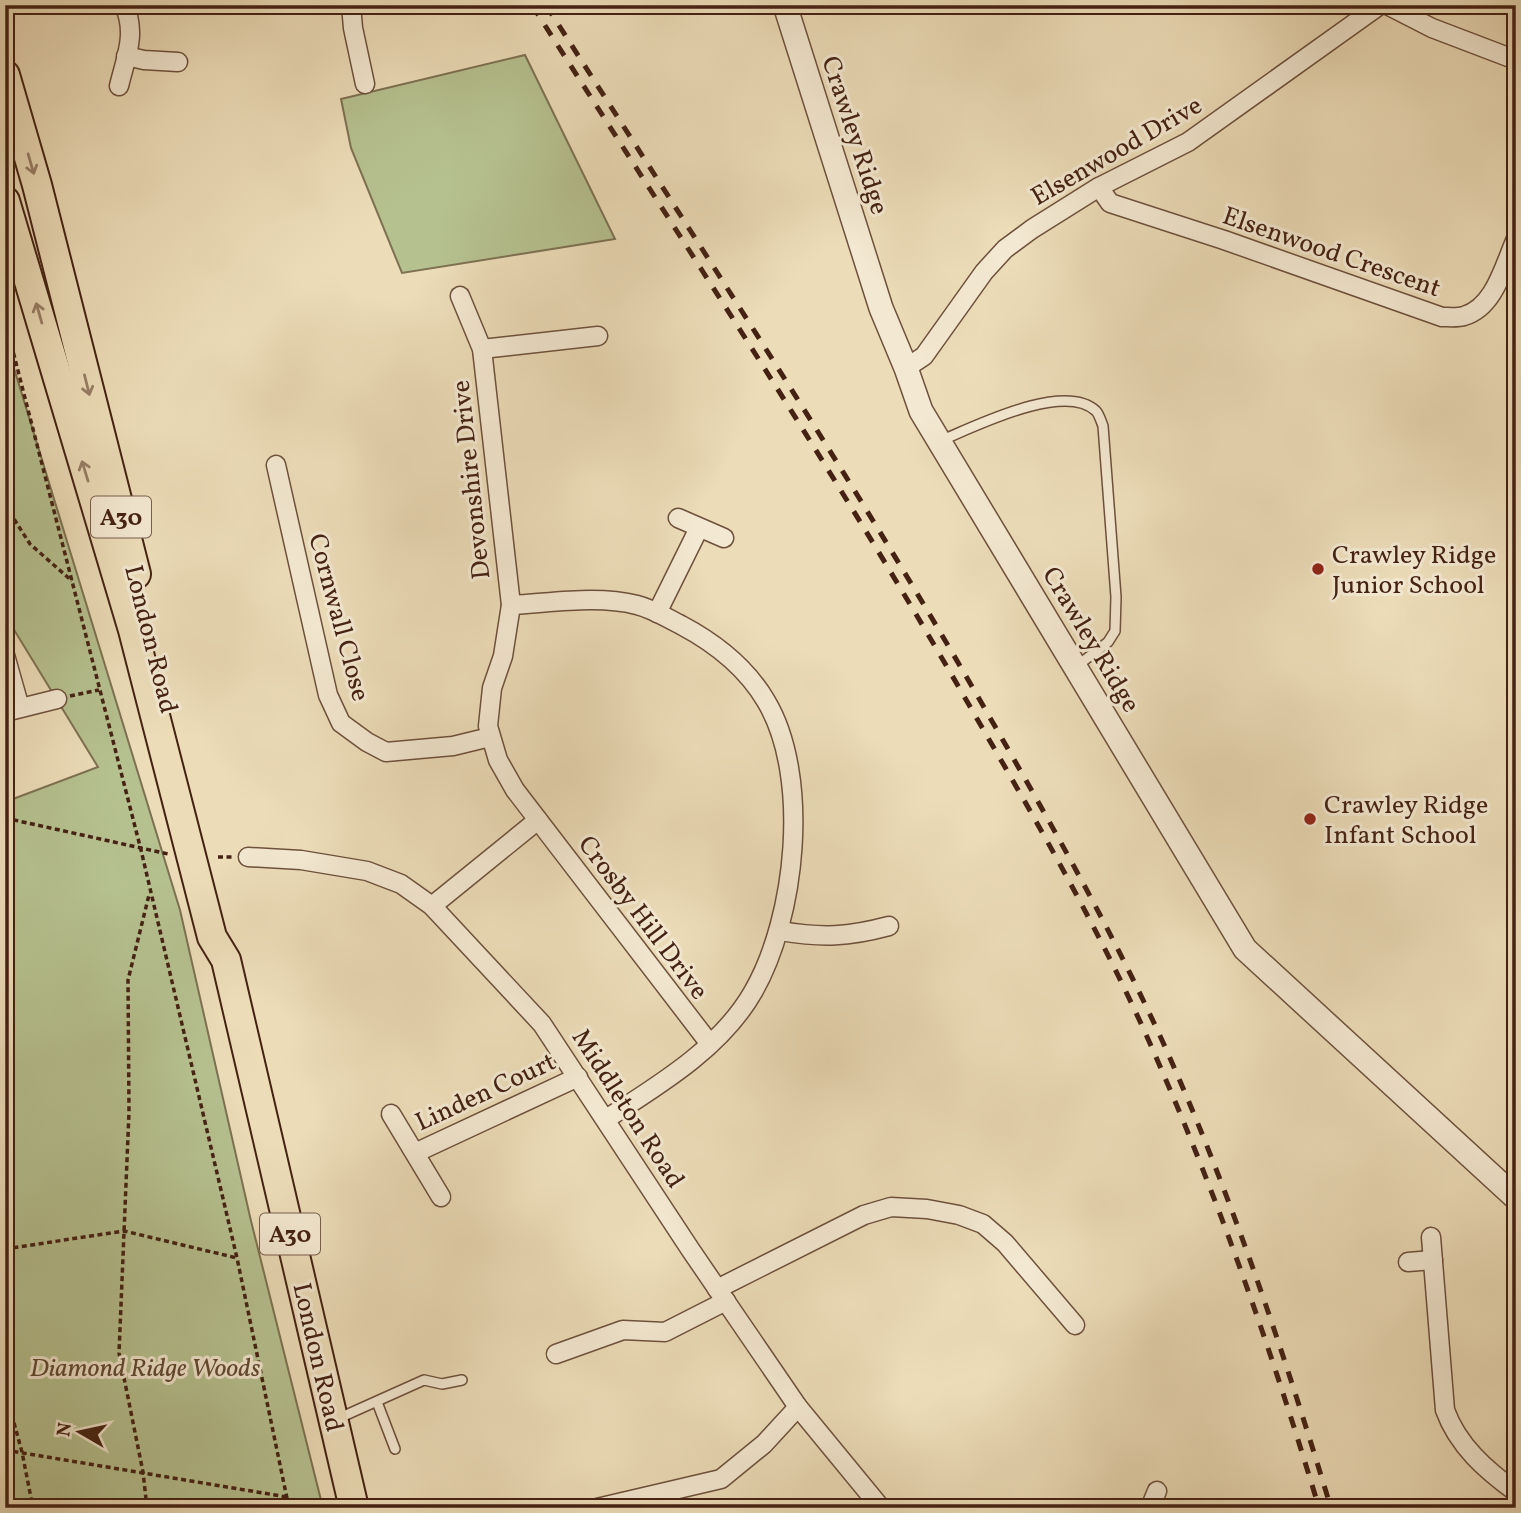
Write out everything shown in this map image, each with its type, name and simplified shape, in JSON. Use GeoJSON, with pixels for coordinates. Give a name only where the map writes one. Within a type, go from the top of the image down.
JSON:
{"type":"FeatureCollection","features":[{"type":"Feature","properties":{"kind":"main road","name":"London Road"},"geometry":{"type":"LineString","coordinates":[[5,75],[37,185],[202,832],[227,935],[226,960],[354,1508]]}},
{"type":"Feature","properties":{"kind":"main road","name":"London Road"},"geometry":{"type":"LineString","coordinates":[[5,201],[133,630],[212,937],[226,960]]}},
{"type":"Feature","properties":{"kind":"street"},"geometry":{"type":"LineString","coordinates":[[119,86],[131,36],[131,20],[124,5]]}},
{"type":"Feature","properties":{"kind":"street"},"geometry":{"type":"LineString","coordinates":[[351,5],[365,84]]}},
{"type":"Feature","properties":{"kind":"street","name":"Crawley Ridge"},"geometry":{"type":"LineString","coordinates":[[785,5],[881,308],[921,411],[1245,949],[1516,1198]]}},
{"type":"Feature","properties":{"kind":"street","name":"Elsenwood Drive"},"geometry":{"type":"LineString","coordinates":[[906,368],[924,356],[972,287],[1005,250],[1032,229],[1099,187],[1188,142],[1380,5]]}},
{"type":"Feature","properties":{"kind":"street"},"geometry":{"type":"LineString","coordinates":[[1387,5],[1432,28],[1516,60]]}},
{"type":"Feature","properties":{"kind":"street"},"geometry":{"type":"LineString","coordinates":[[126,56],[178,62]]}},
{"type":"Feature","properties":{"kind":"street","name":"Elsenwood Crescent"},"geometry":{"type":"LineString","coordinates":[[1099,187],[1110,203],[1224,240],[1441,317],[1463,317],[1489,300],[1516,239]]}},
{"type":"Feature","properties":{"kind":"street","name":"Devonshire Drive"},"geometry":{"type":"LineString","coordinates":[[460,296],[482,349],[511,605]]}},
{"type":"Feature","properties":{"kind":"street","name":"Devonshire Drive"},"geometry":{"type":"LineString","coordinates":[[482,349],[598,336]]}},
{"type":"Feature","properties":{"kind":"street","name":"Cornwall Close"},"geometry":{"type":"LineString","coordinates":[[276,465],[273,496],[328,695],[341,723],[386,752],[453,746],[490,737]]}},
{"type":"Feature","properties":{"kind":"street"},"geometry":{"type":"LineString","coordinates":[[678,518],[724,538]]}},
{"type":"Feature","properties":{"kind":"street"},"geometry":{"type":"LineString","coordinates":[[657,612],[699,528]]}},
{"type":"Feature","properties":{"kind":"street","name":"Crosby Hill Drive"},"geometry":{"type":"LineString","coordinates":[[606,1119],[710,1045],[730,1024],[753,992],[780,931],[789,888],[792,785],[783,736],[766,701],[738,663],[704,637],[657,612],[639,605],[593,600],[511,605],[506,644],[488,708],[490,737],[498,760],[515,790],[710,1045]]}},
{"type":"Feature","properties":{"kind":"street"},"geometry":{"type":"LineString","coordinates":[[5,655],[16,685],[13,710],[57,699]]}},
{"type":"Feature","properties":{"kind":"street"},"geometry":{"type":"LineString","coordinates":[[432,906],[538,820]]}},
{"type":"Feature","properties":{"kind":"street","name":"Middleton Road"},"geometry":{"type":"LineString","coordinates":[[248,857],[301,860],[367,871],[401,884],[432,906],[542,1024],[798,1407],[881,1508]]}},
{"type":"Feature","properties":{"kind":"street"},"geometry":{"type":"LineString","coordinates":[[780,931],[813,937],[842,936],[889,926]]}},
{"type":"Feature","properties":{"kind":"street","name":"Linden Court"},"geometry":{"type":"LineString","coordinates":[[415,1153],[578,1077]]}},
{"type":"Feature","properties":{"kind":"street","name":"Linden Court"},"geometry":{"type":"LineString","coordinates":[[391,1114],[441,1197]]}},
{"type":"Feature","properties":{"kind":"street"},"geometry":{"type":"LineString","coordinates":[[556,1354],[623,1330],[666,1332],[722,1295],[864,1214],[891,1208],[927,1209],[959,1215],[984,1224],[1005,1243],[1075,1325]]}},
{"type":"Feature","properties":{"kind":"street"},"geometry":{"type":"LineString","coordinates":[[1431,1237],[1445,1410],[1451,1429],[1488,1472],[1516,1492]]}},
{"type":"Feature","properties":{"kind":"street"},"geometry":{"type":"LineString","coordinates":[[1408,1262],[1433,1261]]}},
{"type":"Feature","properties":{"kind":"street"},"geometry":{"type":"LineString","coordinates":[[597,1508],[625,1505],[721,1479],[764,1444],[798,1407]]}},
{"type":"Feature","properties":{"kind":"lane"},"geometry":{"type":"LineString","coordinates":[[940,441],[1038,403],[1059,400],[1084,404],[1097,412],[1103,426],[1116,597],[1115,631],[1108,642],[1075,667]]}},
{"type":"Feature","properties":{"kind":"lane"},"geometry":{"type":"LineString","coordinates":[[334,1420],[424,1380],[442,1384],[462,1380]]}},
{"type":"Feature","properties":{"kind":"lane"},"geometry":{"type":"LineString","coordinates":[[377,1402],[395,1449]]}},
{"type":"Feature","properties":{"kind":"path"},"geometry":{"type":"LineString","coordinates":[[5,320],[141,850],[237,1258],[289,1508]]}},
{"type":"Feature","properties":{"kind":"path"},"geometry":{"type":"LineString","coordinates":[[5,505],[30,544],[73,582]]}},
{"type":"Feature","properties":{"kind":"path"},"geometry":{"type":"LineString","coordinates":[[57,699],[99,690]]}},
{"type":"Feature","properties":{"kind":"path"},"geometry":{"type":"LineString","coordinates":[[5,818],[170,855]]}},
{"type":"Feature","properties":{"kind":"path"},"geometry":{"type":"LineString","coordinates":[[147,1508],[144,1472],[119,1353],[129,1112],[128,980],[150,893]]}},
{"type":"Feature","properties":{"kind":"path"},"geometry":{"type":"LineString","coordinates":[[5,1249],[124,1231],[237,1258]]}},
{"type":"Feature","properties":{"kind":"path"},"geometry":{"type":"LineString","coordinates":[[5,1390],[22,1452],[33,1508]]}},
{"type":"Feature","properties":{"kind":"path"},"geometry":{"type":"LineString","coordinates":[[5,1450],[287,1497]]}},
{"type":"Feature","properties":{"kind":"green space"},"geometry":{"type":"Polygon","coordinates":[[[525,55],[615,239],[402,273],[351,148],[341,99],[525,55]]]}},
{"type":"Feature","properties":{"kind":"green space","name":"Diamond Ridge Woods"},"geometry":{"type":"Polygon","coordinates":[[[5,339],[180,910],[251,1221],[323,1508],[5,1508],[5,802],[98,767],[5,615],[5,339]]]}},
{"type":"Feature","properties":{"kind":"railway"},"geometry":{"type":"LineString","coordinates":[[532,5],[869,536],[1000,758],[1094,927],[1156,1057],[1224,1224],[1319,1508]]}},
{"type":"Feature","properties":{"kind":"railway"},"geometry":{"type":"LineString","coordinates":[[546,5],[769,354],[933,619],[1102,919],[1146,1005],[1213,1161],[1276,1334],[1331,1508]]}},
{"type":"Feature","properties":{"kind":"place","name":"Crawley Ridge Junior School"},"geometry":{"type":"Point","coordinates":[1318,569]}},
{"type":"Feature","properties":{"kind":"place","name":"Crawley Ridge Infant School"},"geometry":{"type":"Point","coordinates":[1310,819]}}]}
